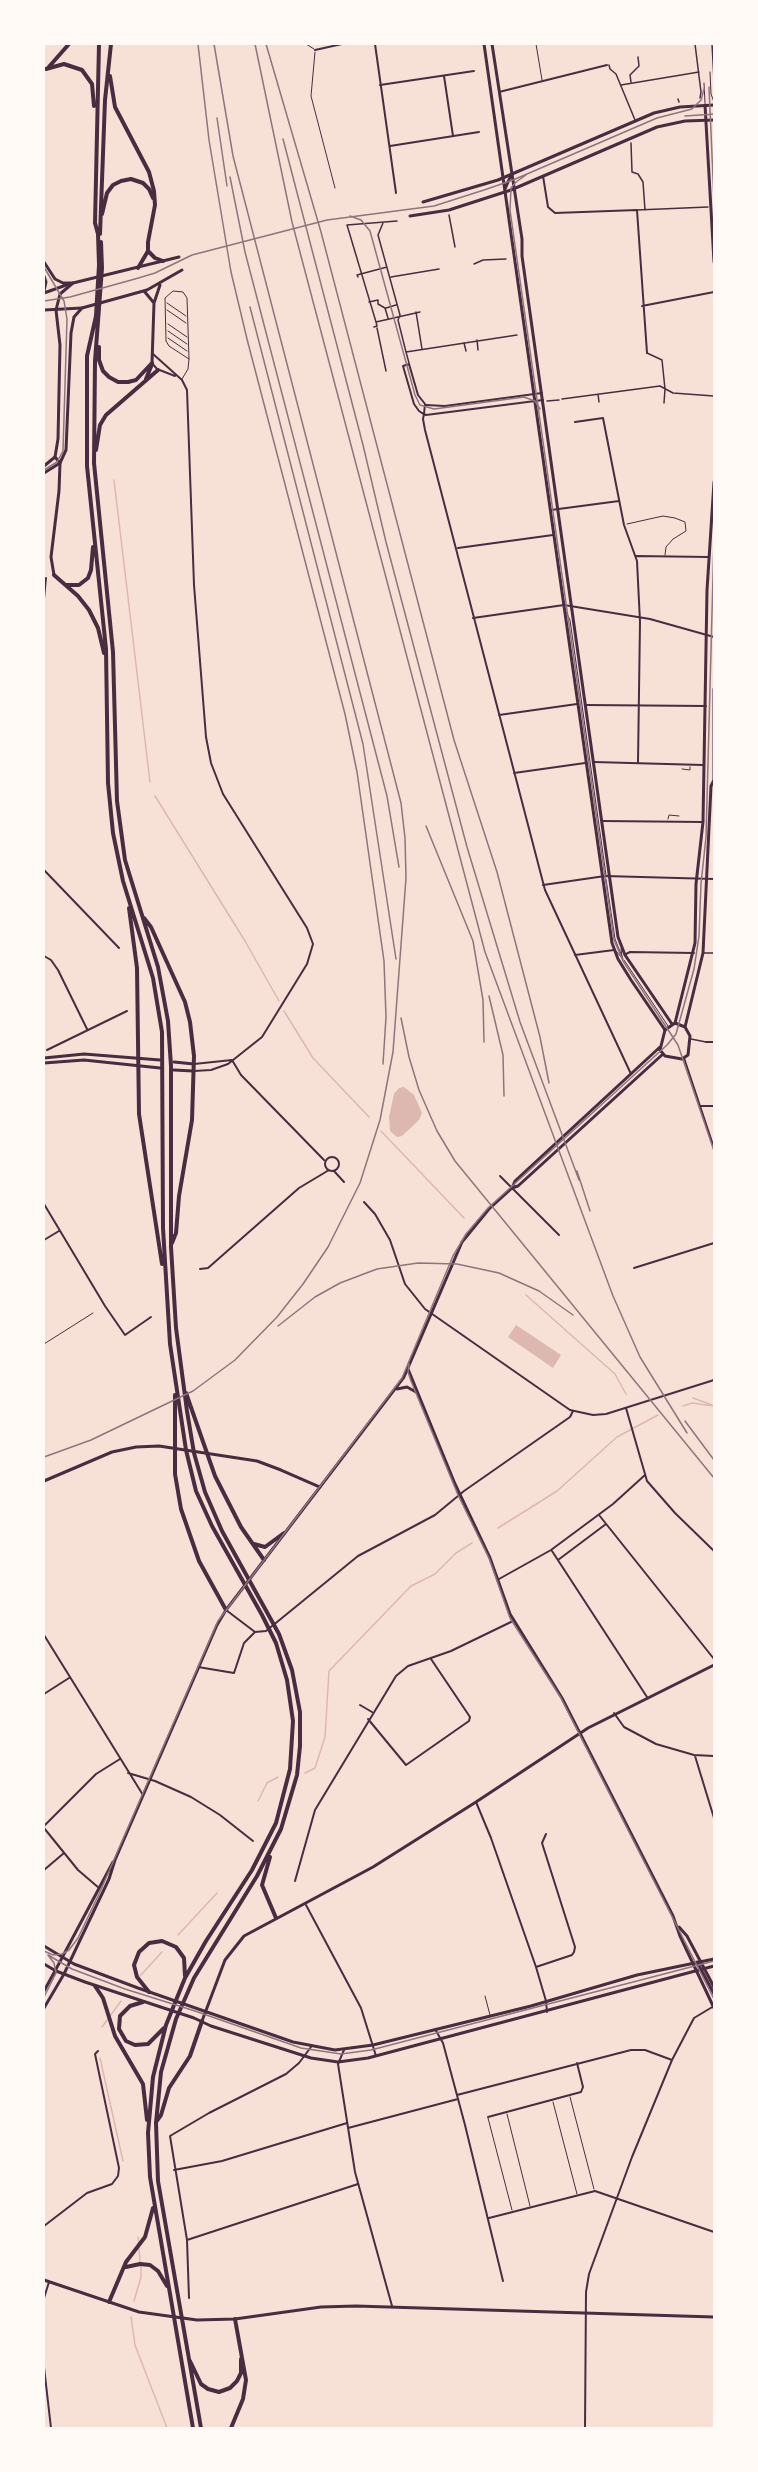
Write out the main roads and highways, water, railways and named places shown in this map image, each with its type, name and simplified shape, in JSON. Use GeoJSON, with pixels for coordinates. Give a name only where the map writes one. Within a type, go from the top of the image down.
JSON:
{"type":"FeatureCollection","features":[{"type":"Feature","properties":{"kind":"highway"},"geometry":{"type":"LineString","coordinates":[[45,70],[69,44]]}},
{"type":"Feature","properties":{"kind":"highway"},"geometry":{"type":"LineString","coordinates":[[99,44],[95,223],[100,265]]}},
{"type":"Feature","properties":{"kind":"highway"},"geometry":{"type":"LineString","coordinates":[[111,44],[100,226],[98,316],[100,363],[109,377],[118,382],[131,382],[139,378],[152,363]]}},
{"type":"Feature","properties":{"kind":"highway"},"geometry":{"type":"LineString","coordinates":[[45,70],[66,64],[86,73],[92,87],[96,122]]}},
{"type":"Feature","properties":{"kind":"highway"},"geometry":{"type":"LineString","coordinates":[[108,64],[113,101],[150,176],[155,205],[147,242],[148,251],[138,268]]}},
{"type":"Feature","properties":{"kind":"highway"},"geometry":{"type":"LineString","coordinates":[[100,226],[107,194],[118,182],[130,179],[144,184],[150,190],[155,205]]}},
{"type":"Feature","properties":{"kind":"highway"},"geometry":{"type":"LineString","coordinates":[[148,251],[155,258],[163,261]]}},
{"type":"Feature","properties":{"kind":"highway"},"geometry":{"type":"LineString","coordinates":[[98,316],[87,356],[86,422],[93,533],[107,665],[110,811],[116,851],[128,899],[155,988],[163,1048],[162,1184],[170,1344],[188,1460],[201,1502],[262,1615],[280,1654],[289,1689],[293,1730],[290,1769],[284,1801],[268,1842],[185,1978],[166,2025],[153,2077],[148,2133]]}},
{"type":"Feature","properties":{"kind":"highway"},"geometry":{"type":"LineString","coordinates":[[99,328],[95,361],[94,463],[113,652],[118,812],[124,855],[163,987],[171,1048],[171,1247],[178,1345],[184,1387],[195,1459],[208,1500],[268,1611],[286,1651],[298,1700],[300,1746],[291,1801],[262,1885],[276,1918]]}},
{"type":"Feature","properties":{"kind":"highway"},"geometry":{"type":"LineString","coordinates":[[146,380],[152,363]]}},
{"type":"Feature","properties":{"kind":"highway"},"geometry":{"type":"LineString","coordinates":[[94,463],[98,432],[103,419],[158,370]]}},
{"type":"Feature","properties":{"kind":"highway"},"geometry":{"type":"LineString","coordinates":[[66,585],[81,584],[89,576],[92,564],[93,533]]}},
{"type":"Feature","properties":{"kind":"highway"},"geometry":{"type":"LineString","coordinates":[[54,575],[81,600],[93,617],[107,665]]}},
{"type":"Feature","properties":{"kind":"highway"},"geometry":{"type":"LineString","coordinates":[[128,899],[137,968],[137,1066],[141,1130],[159,1254],[165,1272]]}},
{"type":"Feature","properties":{"kind":"highway"},"geometry":{"type":"LineString","coordinates":[[142,915],[151,927],[185,1002],[190,1022],[194,1064],[192,1120],[179,1196],[176,1233],[171,1247]]}},
{"type":"Feature","properties":{"kind":"highway"},"geometry":{"type":"LineString","coordinates":[[176,1385],[174,1458],[177,1491],[189,1537],[205,1575],[226,1610]]}},
{"type":"Feature","properties":{"kind":"highway"},"geometry":{"type":"LineString","coordinates":[[184,1387],[207,1458],[228,1503],[264,1560]]}},
{"type":"Feature","properties":{"kind":"highway"},"geometry":{"type":"LineString","coordinates":[[252,1543],[265,1547],[284,1533]]}},
{"type":"Feature","properties":{"kind":"highway"},"geometry":{"type":"LineString","coordinates":[[201,2428],[159,2189],[156,2123],[161,2072],[184,1997],[209,1950],[275,1844]]}},
{"type":"Feature","properties":{"kind":"highway"},"geometry":{"type":"LineString","coordinates":[[149,1992],[139,1980],[134,1963],[141,1950],[149,1943],[162,1941],[172,1945],[181,1953],[185,1978]]}},
{"type":"Feature","properties":{"kind":"highway"},"geometry":{"type":"LineString","coordinates":[[95,1986],[103,1998],[115,2036],[143,2084],[154,2204],[193,2428]]}},
{"type":"Feature","properties":{"kind":"highway"},"geometry":{"type":"LineString","coordinates":[[142,2002],[126,2008],[120,2016],[119,2029],[126,2041],[135,2045],[148,2044],[166,2025]]}},
{"type":"Feature","properties":{"kind":"highway"},"geometry":{"type":"LineString","coordinates":[[156,2123],[161,2115],[169,2088],[192,2052],[202,2021]]}},
{"type":"Feature","properties":{"kind":"highway"},"geometry":{"type":"LineString","coordinates":[[128,2267],[126,2262],[147,2233],[154,2204]]}},
{"type":"Feature","properties":{"kind":"highway"},"geometry":{"type":"LineString","coordinates":[[109,2302],[120,2275],[128,2267],[140,2264],[150,2265],[158,2271],[168,2288]]}},
{"type":"Feature","properties":{"kind":"highway"},"geometry":{"type":"LineString","coordinates":[[231,2428],[245,2386],[246,2370],[235,2319]]}},
{"type":"Feature","properties":{"kind":"highway"},"geometry":{"type":"LineString","coordinates":[[189,2358],[202,2385],[219,2392],[230,2388],[238,2380],[241,2371],[241,2355]]}},
{"type":"Feature","properties":{"kind":"main road"},"geometry":{"type":"LineString","coordinates":[[484,44],[512,258],[534,394],[585,763],[620,945],[624,957],[674,1024],[685,1027]]}},
{"type":"Feature","properties":{"kind":"main road"},"geometry":{"type":"LineString","coordinates":[[492,44],[542,393],[545,400],[602,821],[614,948],[666,1028]]}},
{"type":"Feature","properties":{"kind":"main road"},"geometry":{"type":"LineString","coordinates":[[423,202],[503,178],[636,121],[671,109],[714,104]]}},
{"type":"Feature","properties":{"kind":"main road"},"geometry":{"type":"LineString","coordinates":[[705,105],[714,262]]}},
{"type":"Feature","properties":{"kind":"main road"},"geometry":{"type":"LineString","coordinates":[[410,216],[449,210],[504,192],[657,127],[678,122],[714,120]]}},
{"type":"Feature","properties":{"kind":"main road"},"geometry":{"type":"LineString","coordinates":[[504,192],[512,174]]}},
{"type":"Feature","properties":{"kind":"main road"},"geometry":{"type":"LineString","coordinates":[[44,276],[46,282],[44,292],[178,256]]}},
{"type":"Feature","properties":{"kind":"main road"},"geometry":{"type":"LineString","coordinates":[[44,262],[55,279],[63,283],[73,283]]}},
{"type":"Feature","properties":{"kind":"main road"},"geometry":{"type":"LineString","coordinates":[[44,310],[82,308],[143,291],[182,270]]}},
{"type":"Feature","properties":{"kind":"main road"},"geometry":{"type":"LineString","coordinates":[[60,463],[55,457],[60,345],[56,310],[60,294],[73,283]]}},
{"type":"Feature","properties":{"kind":"main road"},"geometry":{"type":"LineString","coordinates":[[152,363],[154,303],[161,283]]}},
{"type":"Feature","properties":{"kind":"main road"},"geometry":{"type":"LineString","coordinates":[[143,291],[154,303]]}},
{"type":"Feature","properties":{"kind":"main road"},"geometry":{"type":"LineString","coordinates":[[54,575],[51,560],[60,463],[65,453],[67,435],[72,323],[75,315],[82,308]]}},
{"type":"Feature","properties":{"kind":"main road"},"geometry":{"type":"LineString","coordinates":[[44,466],[55,457]]}},
{"type":"Feature","properties":{"kind":"main road"},"geometry":{"type":"LineString","coordinates":[[44,473],[60,463]]}},
{"type":"Feature","properties":{"kind":"main road"},"geometry":{"type":"LineString","coordinates":[[44,2008],[64,1974],[101,1898],[142,1795],[198,1667],[226,1610],[408,1370],[462,1242],[480,1218],[515,1181],[660,1047],[666,1028],[674,1024],[694,953],[696,878],[704,822],[705,635],[714,482]]}},
{"type":"Feature","properties":{"kind":"main road"},"geometry":{"type":"LineString","coordinates":[[660,1047],[663,1054],[677,1059],[684,1058],[688,1053],[690,1039],[685,1027],[703,953],[714,763],[714,690]]}},
{"type":"Feature","properties":{"kind":"main road"},"geometry":{"type":"LineString","coordinates":[[44,1058],[84,1054],[160,1060]]}},
{"type":"Feature","properties":{"kind":"main road"},"geometry":{"type":"LineString","coordinates":[[511,1187],[518,1186],[663,1054]]}},
{"type":"Feature","properties":{"kind":"main road"},"geometry":{"type":"LineString","coordinates":[[44,1063],[84,1060],[160,1068]]}},
{"type":"Feature","properties":{"kind":"main road"},"geometry":{"type":"LineString","coordinates":[[174,1062],[194,1064]]}},
{"type":"Feature","properties":{"kind":"main road"},"geometry":{"type":"LineString","coordinates":[[174,1070],[194,1071]]}},
{"type":"Feature","properties":{"kind":"main road"},"geometry":{"type":"LineString","coordinates":[[408,1370],[459,1494],[498,1579],[513,1621],[558,1691],[679,1927],[685,1933],[697,1961],[697,1972],[714,2007]]}},
{"type":"Feature","properties":{"kind":"main road"},"geometry":{"type":"LineString","coordinates":[[395,1389],[407,1387],[417,1393]]}},
{"type":"Feature","properties":{"kind":"main road"},"geometry":{"type":"LineString","coordinates":[[44,1480],[112,1452],[136,1447],[159,1446],[257,1461],[320,1488]]}},
{"type":"Feature","properties":{"kind":"main road"},"geometry":{"type":"LineString","coordinates":[[202,2021],[222,1965],[231,1949],[248,1934],[367,1871],[614,1713],[714,1665]]}},
{"type":"Feature","properties":{"kind":"main road"},"geometry":{"type":"LineString","coordinates":[[44,1991],[115,1860]]}},
{"type":"Feature","properties":{"kind":"main road"},"geometry":{"type":"LineString","coordinates":[[679,1927],[680,1936],[714,1987]]}},
{"type":"Feature","properties":{"kind":"main road"},"geometry":{"type":"LineString","coordinates":[[44,1946],[70,1962],[149,1992],[311,2047],[344,2050],[491,2017],[697,1961],[714,1959]]}},
{"type":"Feature","properties":{"kind":"main road"},"geometry":{"type":"LineString","coordinates":[[44,1964],[55,1971],[142,2002],[304,2056],[338,2062],[376,2056],[714,1966]]}},
{"type":"Feature","properties":{"kind":"main road"},"geometry":{"type":"LineString","coordinates":[[703,1970],[714,1994]]}},
{"type":"Feature","properties":{"kind":"main road"},"geometry":{"type":"LineString","coordinates":[[44,2280],[124,2307],[176,2318],[235,2319],[321,2307],[392,2306],[714,2317]]}},
{"type":"Feature","properties":{"kind":"waterway"},"geometry":{"type":"LineString","coordinates":[[114,480],[150,782]]}},
{"type":"Feature","properties":{"kind":"waterway"},"geometry":{"type":"LineString","coordinates":[[155,796],[245,941],[279,1001]]}},
{"type":"Feature","properties":{"kind":"waterway"},"geometry":{"type":"LineString","coordinates":[[284,1011],[313,1058],[369,1117]]}},
{"type":"Feature","properties":{"kind":"waterway"},"geometry":{"type":"LineString","coordinates":[[381,1131],[464,1218]]}},
{"type":"Feature","properties":{"kind":"waterway"},"geometry":{"type":"LineString","coordinates":[[526,1295],[615,1374],[626,1394]]}},
{"type":"Feature","properties":{"kind":"waterway"},"geometry":{"type":"LineString","coordinates":[[693,1398],[712,1405]]}},
{"type":"Feature","properties":{"kind":"waterway"},"geometry":{"type":"LineString","coordinates":[[683,1406],[692,1403],[714,1406]]}},
{"type":"Feature","properties":{"kind":"waterway"},"geometry":{"type":"LineString","coordinates":[[498,1528],[557,1491],[617,1437],[658,1415]]}},
{"type":"Feature","properties":{"kind":"waterway"},"geometry":{"type":"LineString","coordinates":[[305,1773],[315,1768],[325,1737],[329,1671],[411,1586],[435,1574],[456,1553],[472,1543]]}},
{"type":"Feature","properties":{"kind":"waterway"},"geometry":{"type":"LineString","coordinates":[[258,1801],[267,1783],[278,1777]]}},
{"type":"Feature","properties":{"kind":"waterway"},"geometry":{"type":"LineString","coordinates":[[178,1935],[217,1893]]}},
{"type":"Feature","properties":{"kind":"waterway"},"geometry":{"type":"LineString","coordinates":[[140,1976],[162,1952]]}},
{"type":"Feature","properties":{"kind":"waterway"},"geometry":{"type":"LineString","coordinates":[[102,2027],[121,2001]]}},
{"type":"Feature","properties":{"kind":"waterway"},"geometry":{"type":"LineString","coordinates":[[100,2058],[123,2161]]}},
{"type":"Feature","properties":{"kind":"waterway"},"geometry":{"type":"LineString","coordinates":[[138,2237],[139,2244]]}},
{"type":"Feature","properties":{"kind":"waterway"},"geometry":{"type":"LineString","coordinates":[[139,2249],[140,2262]]}},
{"type":"Feature","properties":{"kind":"waterway"},"geometry":{"type":"LineString","coordinates":[[134,2301],[141,2277],[141,2267]]}},
{"type":"Feature","properties":{"kind":"waterway"},"geometry":{"type":"LineString","coordinates":[[131,2317],[135,2345],[167,2428]]}},
{"type":"Feature","properties":{"kind":"tram line"},"geometry":{"type":"LineString","coordinates":[[709,87],[714,200]]}},
{"type":"Feature","properties":{"kind":"tram line"},"geometry":{"type":"LineString","coordinates":[[44,301],[70,297],[135,279],[155,273],[192,255],[327,220],[434,206],[484,190],[513,180],[657,118],[692,109],[701,100],[704,89]]}},
{"type":"Feature","properties":{"kind":"tram line"},"geometry":{"type":"LineString","coordinates":[[685,116],[714,114]]}},
{"type":"Feature","properties":{"kind":"tram line"},"geometry":{"type":"LineString","coordinates":[[526,175],[511,188],[510,210],[614,940],[623,961],[678,1045],[714,1151]]}},
{"type":"Feature","properties":{"kind":"tram line"},"geometry":{"type":"LineString","coordinates":[[350,216],[361,220],[370,231],[415,395],[420,405],[434,409],[524,397],[535,401],[540,409]]}},
{"type":"Feature","properties":{"kind":"tram line"},"geometry":{"type":"LineString","coordinates":[[44,267],[64,301],[67,319],[63,451],[57,462],[44,470]]}},
{"type":"Feature","properties":{"kind":"tram line"},"geometry":{"type":"LineString","coordinates":[[44,1951],[53,1955],[62,1954],[69,1950],[78,1938],[218,1621],[402,1378],[453,1256],[466,1234],[488,1208],[667,1045],[676,1034],[694,969],[699,936],[706,837],[714,539]]}},
{"type":"Feature","properties":{"kind":"tram line"},"geometry":{"type":"LineString","coordinates":[[409,1364],[408,1372],[411,1381],[458,1495],[489,1558],[510,1618],[561,1698],[714,1999]]}},
{"type":"Feature","properties":{"kind":"tram line"},"geometry":{"type":"LineString","coordinates":[[48,1955],[72,1969],[125,1989],[301,2048],[341,2054],[371,2050],[714,1961]]}},
{"type":"Feature","properties":{"kind":"tram line"},"geometry":{"type":"LineString","coordinates":[[44,1997],[56,1973],[54,1963],[48,1955]]}},
{"type":"Feature","properties":{"kind":"railway"},"geometry":{"type":"LineString","coordinates":[[198,44],[209,140],[231,272],[345,714],[357,772],[384,961],[386,1017],[383,1064]]}},
{"type":"Feature","properties":{"kind":"railway"},"geometry":{"type":"LineString","coordinates":[[44,1457],[91,1440],[193,1391],[235,1360],[277,1317],[328,1247],[360,1183],[380,1120],[393,1052],[406,878],[401,803],[233,156],[214,44]]}},
{"type":"Feature","properties":{"kind":"railway"},"geometry":{"type":"LineString","coordinates":[[255,44],[292,222],[485,952],[613,1296],[640,1357],[687,1433]]}},
{"type":"Feature","properties":{"kind":"railway"},"geometry":{"type":"LineString","coordinates":[[266,44],[321,232],[454,740],[497,872],[540,1037],[549,1083]]}},
{"type":"Feature","properties":{"kind":"railway"},"geometry":{"type":"LineString","coordinates":[[217,118],[227,186]]}},
{"type":"Feature","properties":{"kind":"railway"},"geometry":{"type":"LineString","coordinates":[[283,139],[467,847],[520,1022],[579,1180]]}},
{"type":"Feature","properties":{"kind":"railway"},"geometry":{"type":"LineString","coordinates":[[230,177],[245,252],[387,796],[399,867]]}},
{"type":"Feature","properties":{"kind":"railway"},"geometry":{"type":"LineString","coordinates":[[250,307],[363,744],[396,959]]}},
{"type":"Feature","properties":{"kind":"railway"},"geometry":{"type":"LineString","coordinates":[[426,826],[473,941],[483,1000],[484,1042]]}},
{"type":"Feature","properties":{"kind":"railway"},"geometry":{"type":"LineString","coordinates":[[489,996],[503,1055],[504,1096]]}},
{"type":"Feature","properties":{"kind":"railway"},"geometry":{"type":"LineString","coordinates":[[401,1018],[419,1090],[437,1131],[455,1161],[714,1478]]}},
{"type":"Feature","properties":{"kind":"railway"},"geometry":{"type":"LineString","coordinates":[[577,1171],[590,1211]]}},
{"type":"Feature","properties":{"kind":"railway"},"geometry":{"type":"LineString","coordinates":[[278,1326],[315,1297],[340,1283],[377,1269],[418,1263],[457,1264],[499,1273],[539,1291],[573,1315]]}},
{"type":"Feature","properties":{"kind":"railway"},"geometry":{"type":"LineString","coordinates":[[685,1421],[714,1460]]}}]}
